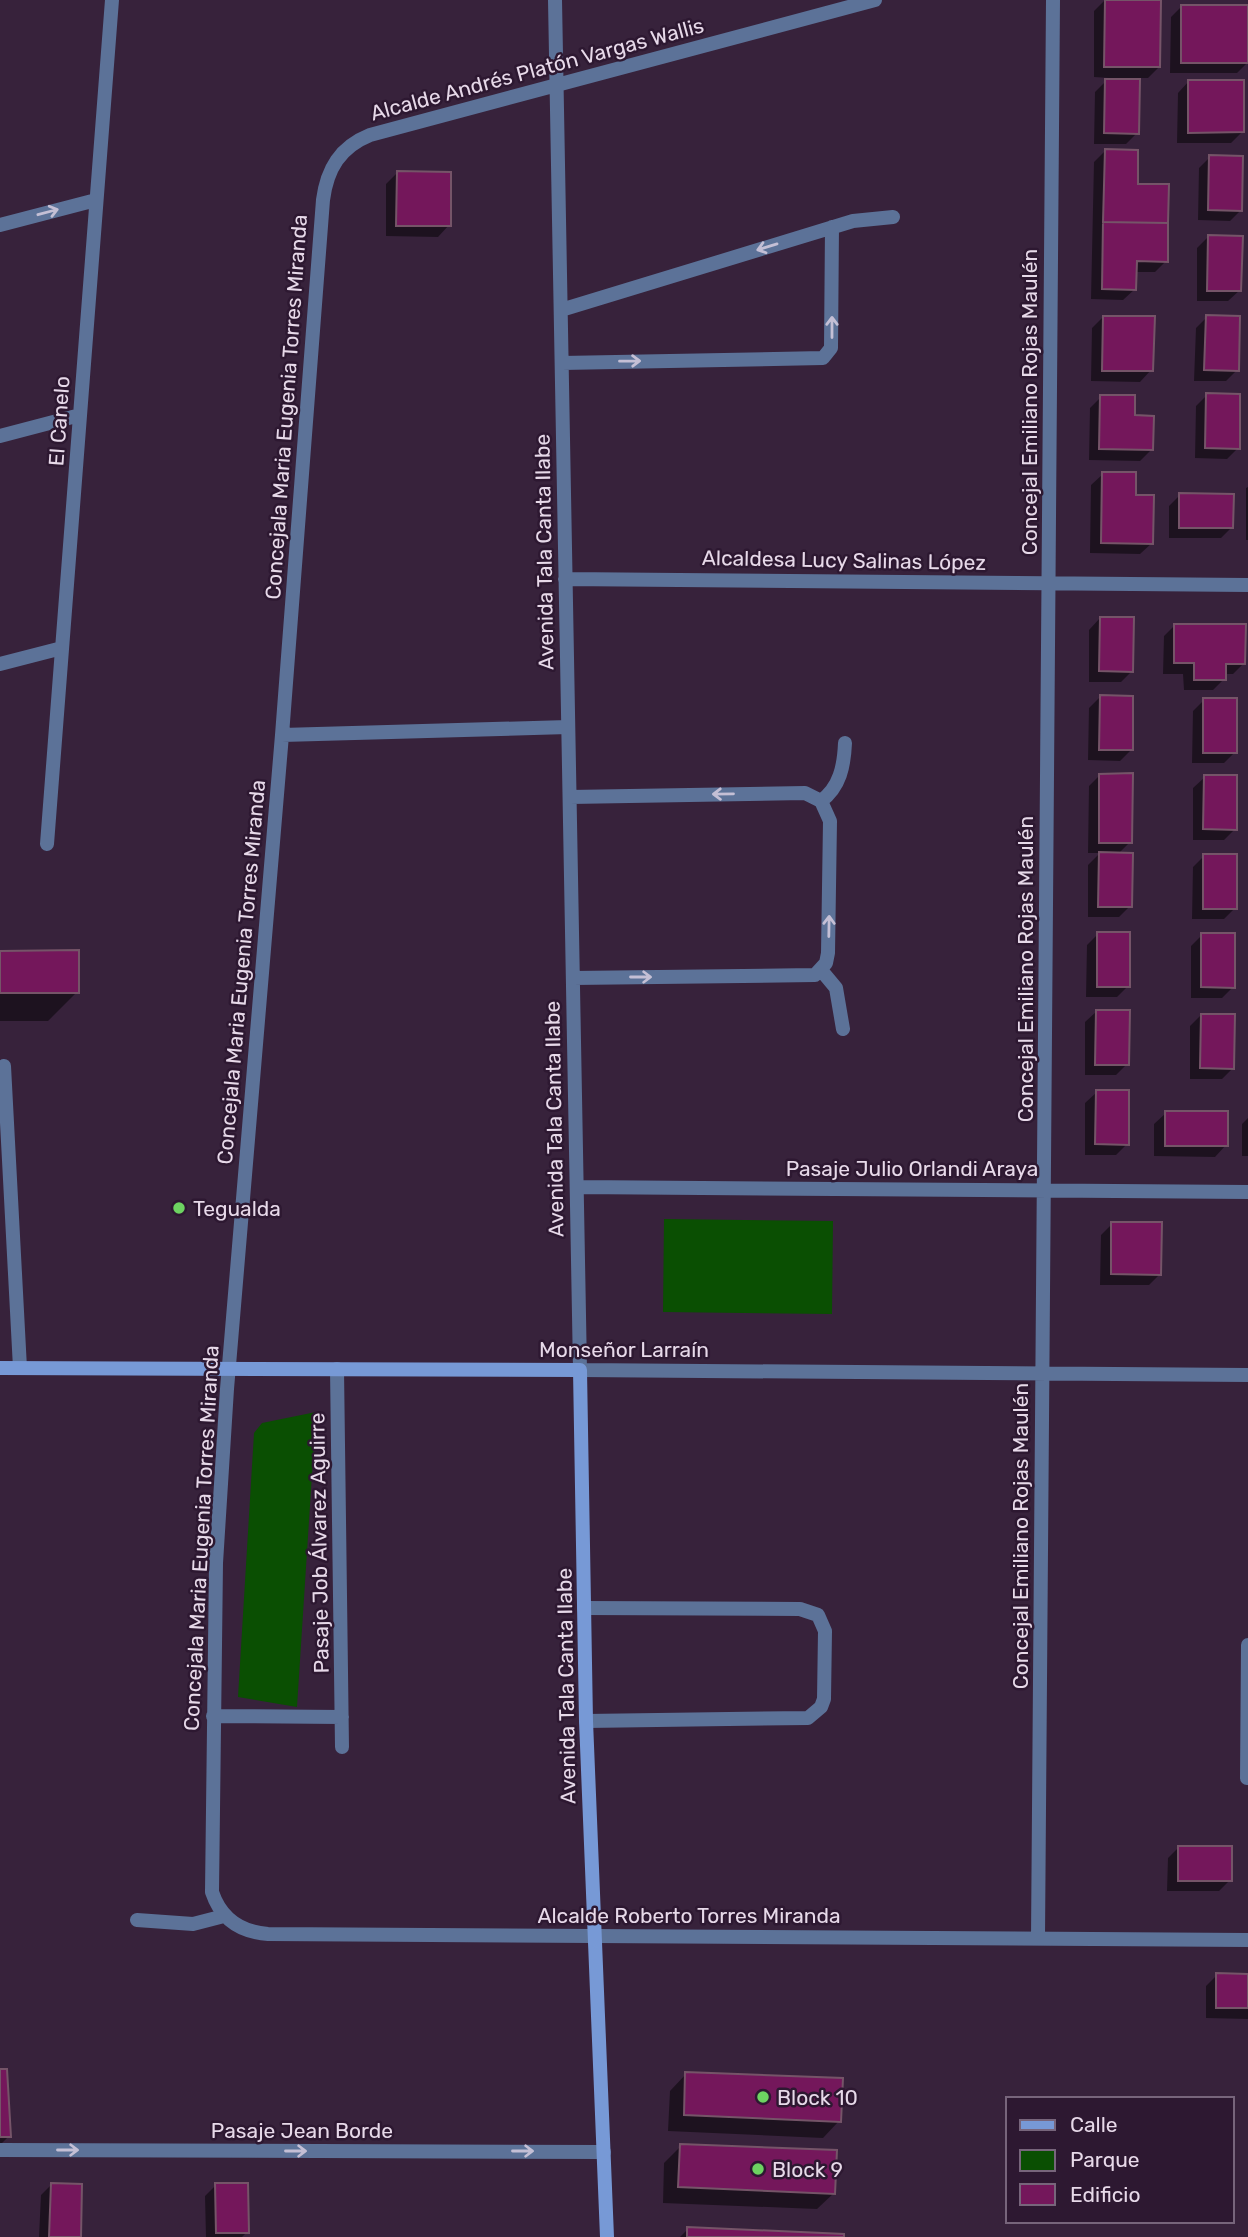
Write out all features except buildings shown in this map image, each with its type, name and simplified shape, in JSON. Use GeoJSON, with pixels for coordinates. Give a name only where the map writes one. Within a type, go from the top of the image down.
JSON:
{"type":"FeatureCollection","features":[{"type":"Feature","properties":{"kind":"street","name":"El Canelo"},"geometry":{"type":"LineString","coordinates":[[47,844],[111,0]]}},
{"type":"Feature","properties":{"kind":"street","name":"Avenida Tala Canta Ilabe"},"geometry":{"type":"LineString","coordinates":[[555,0],[586,1721],[607,2237]]}},
{"type":"Feature","properties":{"kind":"street","name":"Alcalde Andrés Platón Vargas Wallis"},"geometry":{"type":"LineString","coordinates":[[337,158],[357,140],[370,135],[875,0]]}},
{"type":"Feature","properties":{"kind":"street","name":"Concejal Emiliano Rojas Maulén"},"geometry":{"type":"LineString","coordinates":[[1038,1938],[1053,0]]}},
{"type":"Feature","properties":{"kind":"street","name":"Concejala Maria Eugenia Torres Miranda"},"geometry":{"type":"LineString","coordinates":[[223,1916],[216,1905],[210,1879],[216,1563],[228,1369],[282,735],[323,200],[330,170],[337,158]]}},
{"type":"Feature","properties":{"kind":"street"},"geometry":{"type":"LineString","coordinates":[[0,225],[96,200]]}},
{"type":"Feature","properties":{"kind":"street"},"geometry":{"type":"LineString","coordinates":[[561,310],[832,227],[893,217]]}},
{"type":"Feature","properties":{"kind":"street"},"geometry":{"type":"LineString","coordinates":[[562,363],[823,358],[831,348],[832,227]]}},
{"type":"Feature","properties":{"kind":"street"},"geometry":{"type":"LineString","coordinates":[[0,436],[80,415]]}},
{"type":"Feature","properties":{"kind":"street","name":"Alcaldesa Lucy Salinas López"},"geometry":{"type":"LineString","coordinates":[[565,579],[1248,585]]}},
{"type":"Feature","properties":{"kind":"street"},"geometry":{"type":"LineString","coordinates":[[0,664],[62,648]]}},
{"type":"Feature","properties":{"kind":"street"},"geometry":{"type":"LineString","coordinates":[[282,735],[568,727]]}},
{"type":"Feature","properties":{"kind":"street"},"geometry":{"type":"LineString","coordinates":[[821,801],[834,789],[840,776],[845,743]]}},
{"type":"Feature","properties":{"kind":"street"},"geometry":{"type":"LineString","coordinates":[[570,797],[805,793],[821,801],[830,821],[828,953],[821,970],[808,977],[573,978]]}},
{"type":"Feature","properties":{"kind":"street"},"geometry":{"type":"LineString","coordinates":[[821,970],[836,988],[843,1029]]}},
{"type":"Feature","properties":{"kind":"street"},"geometry":{"type":"LineString","coordinates":[[4,1066],[20,1368]]}},
{"type":"Feature","properties":{"kind":"street","name":"Pasaje Julio Orlandi Araya"},"geometry":{"type":"LineString","coordinates":[[577,1187],[1248,1192]]}},
{"type":"Feature","properties":{"kind":"street","name":"Monseñor Larraín"},"geometry":{"type":"LineString","coordinates":[[0,1368],[1248,1375]]}},
{"type":"Feature","properties":{"kind":"street","name":"Pasaje Job Álvarez Aguirre"},"geometry":{"type":"LineString","coordinates":[[337,1369],[342,1747]]}},
{"type":"Feature","properties":{"kind":"street"},"geometry":{"type":"LineString","coordinates":[[584,1608],[800,1609],[818,1615],[825,1630],[824,1699],[821,1707],[808,1718],[586,1721]]}},
{"type":"Feature","properties":{"kind":"street"},"geometry":{"type":"LineString","coordinates":[[1247,1778],[1248,1645]]}},
{"type":"Feature","properties":{"kind":"street"},"geometry":{"type":"LineString","coordinates":[[213,1716],[342,1717]]}},
{"type":"Feature","properties":{"kind":"street"},"geometry":{"type":"LineString","coordinates":[[137,1920],[192,1924],[223,1916]]}},
{"type":"Feature","properties":{"kind":"street","name":"Alcalde Roberto Torres Miranda"},"geometry":{"type":"LineString","coordinates":[[223,1916],[236,1926],[268,1934],[1248,1940]]}},
{"type":"Feature","properties":{"kind":"street","name":"Pasaje Jean Borde"},"geometry":{"type":"LineString","coordinates":[[0,2150],[604,2152]]}},
{"type":"Feature","properties":{"kind":"green space"},"geometry":{"type":"Polygon","coordinates":[[[664,1219],[833,1221],[832,1314],[663,1312],[664,1219]]]}},
{"type":"Feature","properties":{"kind":"green space"},"geometry":{"type":"Polygon","coordinates":[[[316,1412],[297,1707],[238,1697],[254,1433],[262,1423],[316,1412]]]}},
{"type":"Feature","properties":{"kind":"place","name":"Tegualda"},"geometry":{"type":"Point","coordinates":[179,1208]}},
{"type":"Feature","properties":{"kind":"place","name":"Block 10"},"geometry":{"type":"Point","coordinates":[763,2097]}},
{"type":"Feature","properties":{"kind":"place","name":"Block 9"},"geometry":{"type":"Point","coordinates":[758,2169]}}]}
